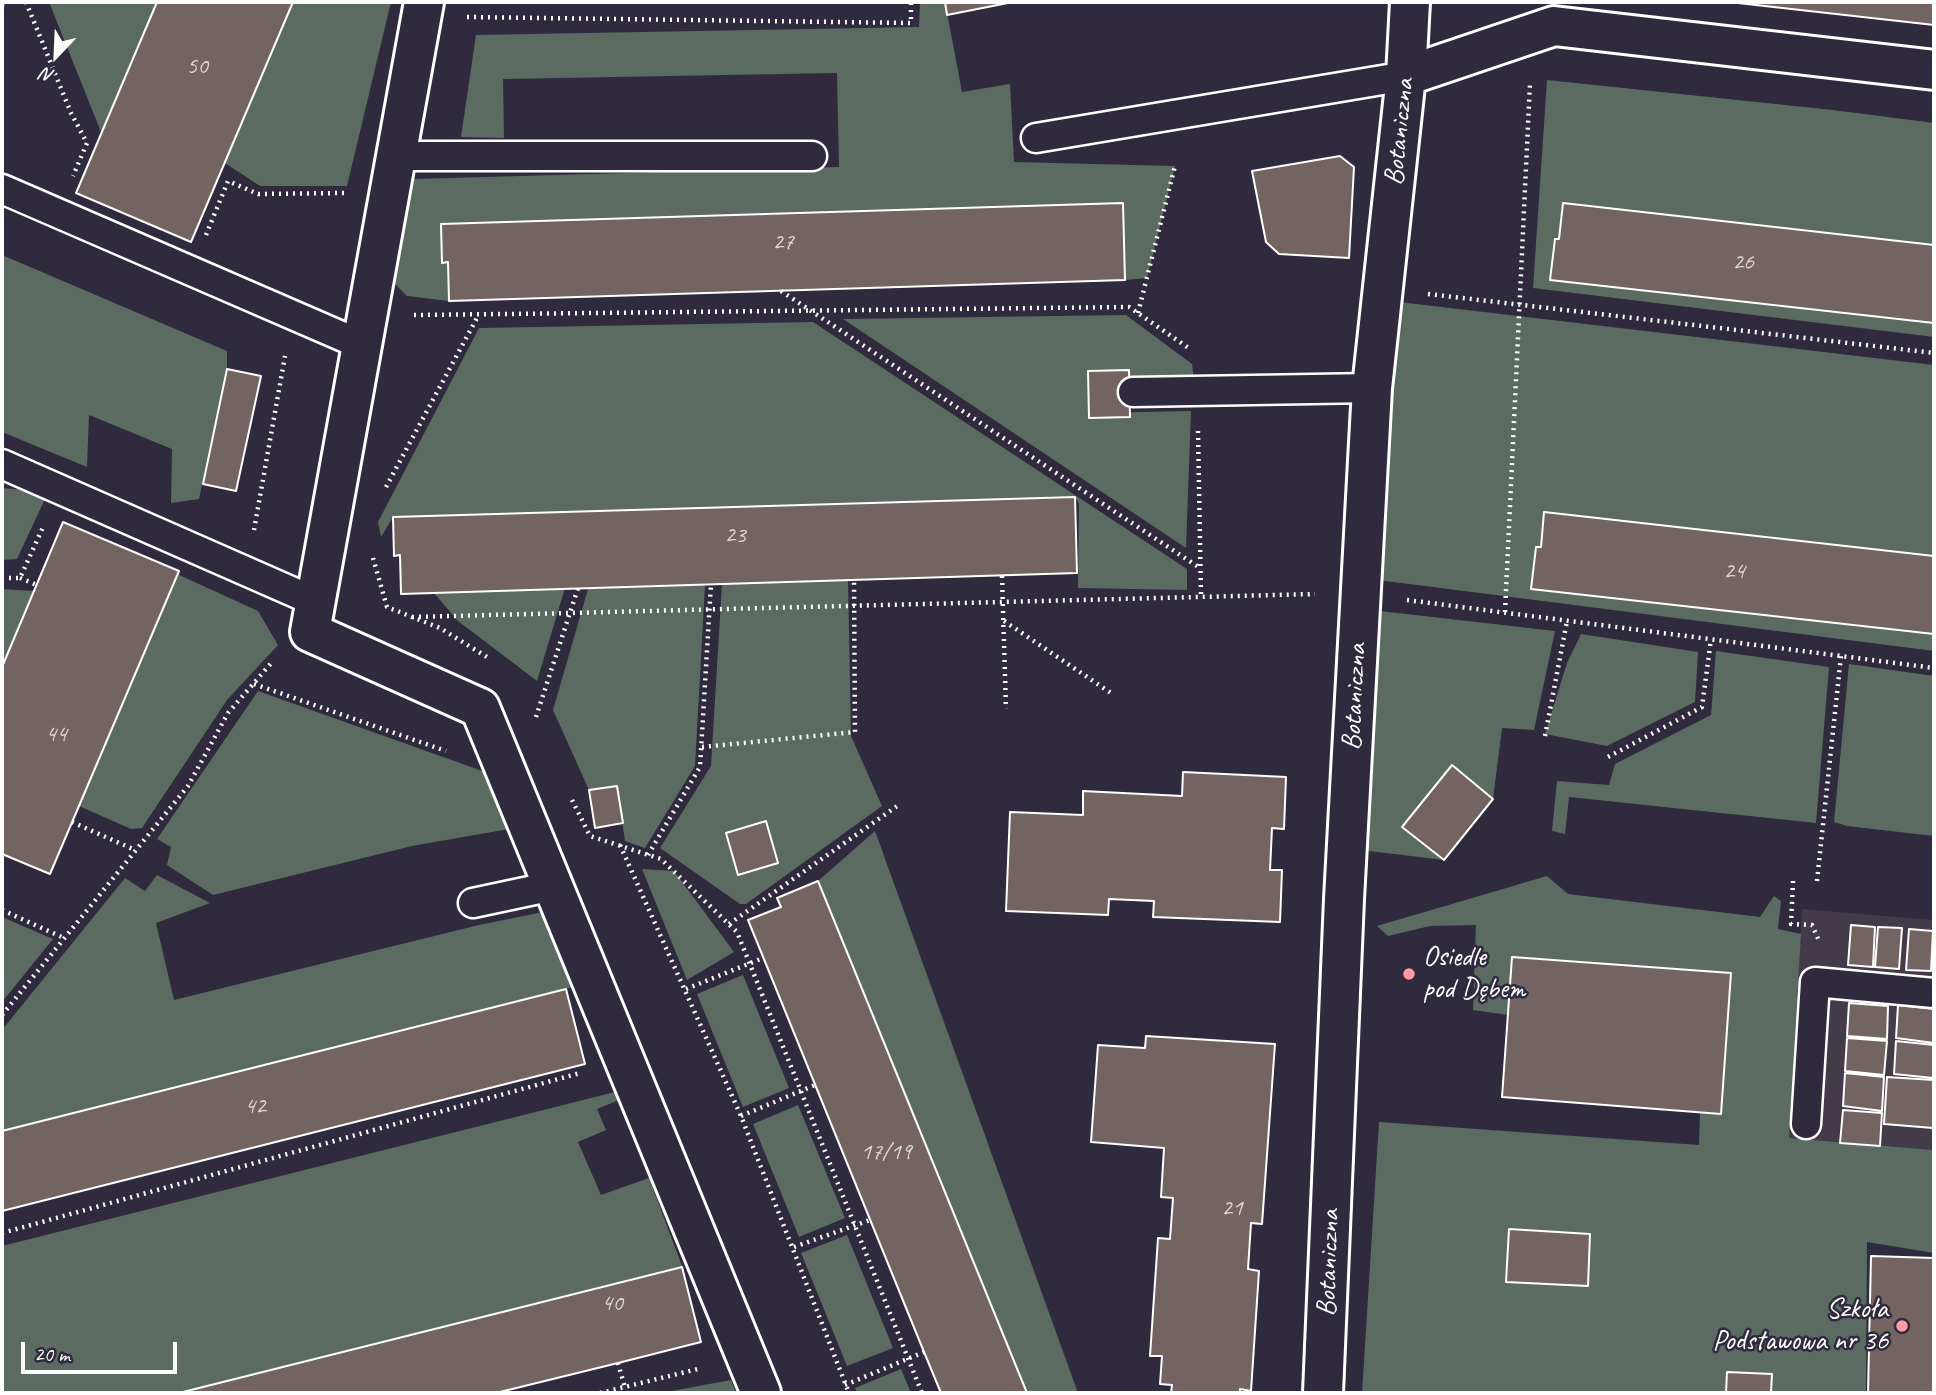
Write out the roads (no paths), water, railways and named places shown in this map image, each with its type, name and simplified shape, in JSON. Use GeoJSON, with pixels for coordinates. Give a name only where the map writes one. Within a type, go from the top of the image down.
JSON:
{"type":"FeatureCollection","features":[{"type":"Feature","properties":{"kind":"street","name":"Botaniczna"},"geometry":{"type":"LineString","coordinates":[[1324,1393],[1344,898],[1372,388],[1406,76],[1410,2]]}},
{"type":"Feature","properties":{"kind":"street"},"geometry":{"type":"LineString","coordinates":[[440,9],[396,156],[310,632],[480,708],[761,1393]]}},
{"type":"Feature","properties":{"kind":"street"},"geometry":{"type":"LineString","coordinates":[[1406,76],[1555,26],[1934,71]]}},
{"type":"Feature","properties":{"kind":"lane"},"geometry":{"type":"LineString","coordinates":[[1036,138],[1406,76]]}},
{"type":"Feature","properties":{"kind":"lane"},"geometry":{"type":"LineString","coordinates":[[396,156],[812,156]]}},
{"type":"Feature","properties":{"kind":"lane"},"geometry":{"type":"LineString","coordinates":[[2,189],[292,314],[365,330]]}},
{"type":"Feature","properties":{"kind":"lane"},"geometry":{"type":"LineString","coordinates":[[1133,392],[1372,388]]}},
{"type":"Feature","properties":{"kind":"lane"},"geometry":{"type":"LineString","coordinates":[[2,464],[316,602]]}},
{"type":"Feature","properties":{"kind":"lane"},"geometry":{"type":"LineString","coordinates":[[473,903],[553,886]]}},
{"type":"Feature","properties":{"kind":"lane"},"geometry":{"type":"LineString","coordinates":[[1806,1124],[1815,982],[1934,993]]}},
{"type":"Feature","properties":{"kind":"place","name":"Osiedle pod Dębem"},"geometry":{"type":"Point","coordinates":[1409,974]}},
{"type":"Feature","properties":{"kind":"place","name":"Szkoła Podstawowa nr 36"},"geometry":{"type":"Point","coordinates":[1902,1326]}}]}
